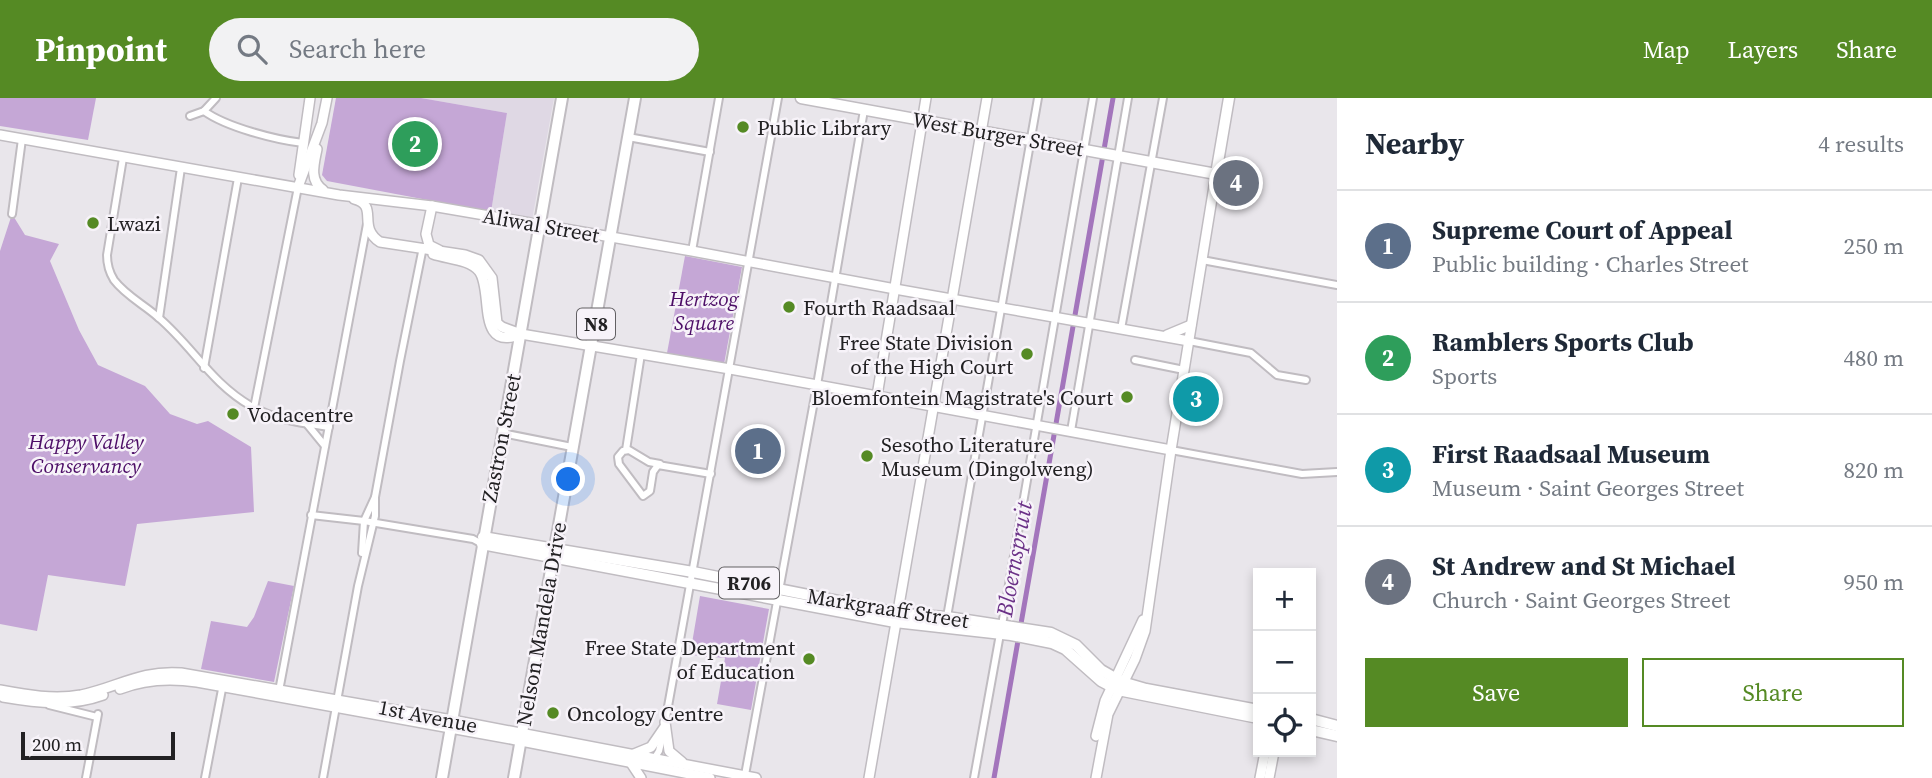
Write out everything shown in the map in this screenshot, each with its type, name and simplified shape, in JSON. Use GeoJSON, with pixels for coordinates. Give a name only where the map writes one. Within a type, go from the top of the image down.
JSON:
{"type":"FeatureCollection","features":[{"type":"Feature","properties":{"kind":"highway","name":"Zastron Street"},"geometry":{"type":"LineString","coordinates":[[442,778],[479,540],[521,334],[562,98]]}},
{"type":"Feature","properties":{"kind":"highway","name":"Nelson Mandela Drive"},"geometry":{"type":"LineString","coordinates":[[514,778],[635,98]]}},
{"type":"Feature","properties":{"kind":"main road","name":"West Burger Street"},"geometry":{"type":"LineString","coordinates":[[801,98],[1216,174]]}},
{"type":"Feature","properties":{"kind":"main road"},"geometry":{"type":"LineString","coordinates":[[1216,174],[1229,98]]}},
{"type":"Feature","properties":{"kind":"main road","name":"Markgraaff Street"},"geometry":{"type":"LineString","coordinates":[[479,540],[692,577],[896,617],[1034,634],[1065,649],[1116,684]]}},
{"type":"Feature","properties":{"kind":"main road","name":"R706"},"geometry":{"type":"LineString","coordinates":[[1116,684],[1253,710]]}},
{"type":"Feature","properties":{"kind":"main road"},"geometry":{"type":"LineString","coordinates":[[1316,720],[1337,726]]}},
{"type":"Feature","properties":{"kind":"main road"},"geometry":{"type":"LineString","coordinates":[[1316,731],[1337,736]]}},
{"type":"Feature","properties":{"kind":"street"},"geometry":{"type":"LineString","coordinates":[[190,116],[204,111],[216,98]]}},
{"type":"Feature","properties":{"kind":"street"},"geometry":{"type":"LineString","coordinates":[[254,408],[298,187],[310,98]]}},
{"type":"Feature","properties":{"kind":"street"},"geometry":{"type":"LineString","coordinates":[[327,98],[313,174],[317,186],[327,193]]}},
{"type":"Feature","properties":{"kind":"street"},"geometry":{"type":"LineString","coordinates":[[692,251],[719,98]]}},
{"type":"Feature","properties":{"kind":"street"},"geometry":{"type":"LineString","coordinates":[[646,778],[658,766],[778,98]]}},
{"type":"Feature","properties":{"kind":"street"},"geometry":{"type":"LineString","coordinates":[[877,396],[926,98]]}},
{"type":"Feature","properties":{"kind":"street"},"geometry":{"type":"LineString","coordinates":[[870,778],[987,98]]}},
{"type":"Feature","properties":{"kind":"street"},"geometry":{"type":"LineString","coordinates":[[948,622],[1038,98]]}},
{"type":"Feature","properties":{"kind":"street"},"geometry":{"type":"LineString","coordinates":[[974,778],[1006,630],[1087,149],[1093,98]]}},
{"type":"Feature","properties":{"kind":"street"},"geometry":{"type":"LineString","coordinates":[[1072,431],[1086,323],[1128,98]]}},
{"type":"Feature","properties":{"kind":"street"},"geometry":{"type":"LineString","coordinates":[[1121,329],[1163,98]]}},
{"type":"Feature","properties":{"kind":"street"},"geometry":{"type":"LineString","coordinates":[[745,775],[817,385],[864,110]]}},
{"type":"Feature","properties":{"kind":"street"},"geometry":{"type":"LineString","coordinates":[[204,111],[218,119],[270,137],[303,143]]}},
{"type":"Feature","properties":{"kind":"street"},"geometry":{"type":"LineString","coordinates":[[298,187],[322,123]]}},
{"type":"Feature","properties":{"kind":"street","name":"Aliwal Street"},"geometry":{"type":"LineString","coordinates":[[0,135],[327,193],[432,206],[692,251],[1189,341]]}},
{"type":"Feature","properties":{"kind":"street"},"geometry":{"type":"LineString","coordinates":[[628,137],[710,152]]}},
{"type":"Feature","properties":{"kind":"street"},"geometry":{"type":"LineString","coordinates":[[12,214],[22,139]]}},
{"type":"Feature","properties":{"kind":"street"},"geometry":{"type":"LineString","coordinates":[[123,158],[107,262],[111,275],[119,286],[159,318],[219,384],[254,408],[272,416],[329,427]]}},
{"type":"Feature","properties":{"kind":"street"},"geometry":{"type":"LineString","coordinates":[[159,318],[181,167]]}},
{"type":"Feature","properties":{"kind":"street"},"geometry":{"type":"LineString","coordinates":[[1090,778],[1101,711],[1116,684],[1145,615],[1216,174]]}},
{"type":"Feature","properties":{"kind":"street"},"geometry":{"type":"LineString","coordinates":[[204,368],[238,178]]}},
{"type":"Feature","properties":{"kind":"street"},"geometry":{"type":"LineString","coordinates":[[339,195],[363,202],[368,211],[367,224],[371,236],[380,242]]}},
{"type":"Feature","properties":{"kind":"street"},"geometry":{"type":"LineString","coordinates":[[278,694],[373,198]]}},
{"type":"Feature","properties":{"kind":"street"},"geometry":{"type":"LineString","coordinates":[[358,586],[374,522],[375,497],[432,206]]}},
{"type":"Feature","properties":{"kind":"street"},"geometry":{"type":"LineString","coordinates":[[426,234],[432,247],[444,252]]}},
{"type":"Feature","properties":{"kind":"street"},"geometry":{"type":"LineString","coordinates":[[363,245],[380,242],[465,255],[479,260],[492,278],[497,323],[521,334],[730,369],[1285,472],[1313,475],[1337,472]]}},
{"type":"Feature","properties":{"kind":"street"},"geometry":{"type":"LineString","coordinates":[[423,250],[474,267],[483,279],[487,316],[492,329],[499,335],[510,338],[521,334]]}},
{"type":"Feature","properties":{"kind":"street"},"geometry":{"type":"LineString","coordinates":[[1202,260],[1337,285]]}},
{"type":"Feature","properties":{"kind":"street"},"geometry":{"type":"LineString","coordinates":[[1161,337],[1191,325]]}},
{"type":"Feature","properties":{"kind":"street"},"geometry":{"type":"LineString","coordinates":[[1189,341],[1251,353],[1273,372],[1306,380]]}},
{"type":"Feature","properties":{"kind":"street"},"geometry":{"type":"LineString","coordinates":[[626,450],[641,354]]}},
{"type":"Feature","properties":{"kind":"street"},"geometry":{"type":"LineString","coordinates":[[1135,360],[1184,370]]}},
{"type":"Feature","properties":{"kind":"street"},"geometry":{"type":"LineString","coordinates":[[305,423],[325,446]]}},
{"type":"Feature","properties":{"kind":"street"},"geometry":{"type":"LineString","coordinates":[[502,433],[572,447]]}},
{"type":"Feature","properties":{"kind":"street"},"geometry":{"type":"LineString","coordinates":[[660,464],[653,472],[650,491],[643,496],[618,460],[619,454],[626,450],[649,462],[660,464],[711,474]]}},
{"type":"Feature","properties":{"kind":"street"},"geometry":{"type":"LineString","coordinates":[[323,778],[358,586],[364,521],[375,497]]}},
{"type":"Feature","properties":{"kind":"street","name":"Markgraaff Street"},"geometry":{"type":"LineString","coordinates":[[311,515],[374,522],[479,540]]}},
{"type":"Feature","properties":{"kind":"street","name":"1st Avenue"},"geometry":{"type":"LineString","coordinates":[[100,693],[143,674],[223,683],[521,737],[658,766],[757,778]]}},
{"type":"Feature","properties":{"kind":"street"},"geometry":{"type":"LineString","coordinates":[[205,778],[223,683]]}},
{"type":"Feature","properties":{"kind":"street"},"geometry":{"type":"LineString","coordinates":[[1096,778],[1103,731],[1116,684]]}},
{"type":"Feature","properties":{"kind":"street"},"geometry":{"type":"LineString","coordinates":[[0,690],[56,697],[100,693]]}},
{"type":"Feature","properties":{"kind":"street"},"geometry":{"type":"LineString","coordinates":[[44,704],[68,703],[100,693]]}},
{"type":"Feature","properties":{"kind":"street"},"geometry":{"type":"LineString","coordinates":[[0,696],[97,716],[86,778]]}},
{"type":"Feature","properties":{"kind":"street"},"geometry":{"type":"LineString","coordinates":[[641,778],[630,759],[651,747],[665,725]]}},
{"type":"Feature","properties":{"kind":"street"},"geometry":{"type":"LineString","coordinates":[[665,725],[669,751],[685,769]]}},
{"type":"Feature","properties":{"kind":"street"},"geometry":{"type":"LineString","coordinates":[[1260,778],[1264,757]]}},
{"type":"Feature","properties":{"kind":"street"},"geometry":{"type":"LineString","coordinates":[[1269,778],[1273,757]]}},
{"type":"Feature","properties":{"kind":"street"},"geometry":{"type":"LineString","coordinates":[[658,766],[685,769]]}},
{"type":"Feature","properties":{"kind":"street","name":"1st Avenue"},"geometry":{"type":"LineString","coordinates":[[685,769],[710,778]]}},
{"type":"Feature","properties":{"kind":"shaded area"},"geometry":{"type":"Polygon","coordinates":[[[421,98],[554,98],[532,220],[491,212],[507,113],[421,98]]]}},
{"type":"Feature","properties":{"kind":"green space"},"geometry":{"type":"Polygon","coordinates":[[[0,98],[96,98],[88,140],[0,126],[0,98]]]}},
{"type":"Feature","properties":{"kind":"green space"},"geometry":{"type":"Polygon","coordinates":[[[336,98],[421,98],[507,113],[491,212],[327,181],[322,175],[336,98]]]}},
{"type":"Feature","properties":{"kind":"green space","name":"Happy Valley Conservancy"},"geometry":{"type":"Polygon","coordinates":[[[12,214],[25,235],[59,244],[50,261],[79,330],[98,365],[145,386],[170,414],[197,424],[208,421],[251,447],[254,512],[137,524],[125,586],[48,575],[37,631],[0,624],[0,251],[12,214]]]}},
{"type":"Feature","properties":{"kind":"green space","name":"Hertzog Square"},"geometry":{"type":"Polygon","coordinates":[[[685,256],[742,267],[724,364],[667,353],[685,256]]]}},
{"type":"Feature","properties":{"kind":"green space"},"geometry":{"type":"Polygon","coordinates":[[[268,581],[294,586],[274,682],[201,669],[211,621],[247,627],[254,617],[268,581]]]}},
{"type":"Feature","properties":{"kind":"green space"},"geometry":{"type":"Polygon","coordinates":[[[700,596],[769,609],[751,710],[717,704],[725,658],[690,655],[700,596]]]}},
{"type":"Feature","properties":{"kind":"waterway","name":"Bloemspruit"},"geometry":{"type":"LineString","coordinates":[[994,778],[1113,98]]}},
{"type":"Feature","properties":{"kind":"place","name":"Public Library"},"geometry":{"type":"Point","coordinates":[743,127]}},
{"type":"Feature","properties":{"kind":"place","name":"Ramblers Sports Club"},"geometry":{"type":"Point","coordinates":[415,144]}},
{"type":"Feature","properties":{"kind":"place","name":"St Andrew and St Michael"},"geometry":{"type":"Point","coordinates":[1236,183]}},
{"type":"Feature","properties":{"kind":"place","name":"Lwazi"},"geometry":{"type":"Point","coordinates":[93,223]}},
{"type":"Feature","properties":{"kind":"place","name":"Fourth Raadsaal"},"geometry":{"type":"Point","coordinates":[789,307]}},
{"type":"Feature","properties":{"kind":"place","name":"Free State Division of the High Court"},"geometry":{"type":"Point","coordinates":[1027,354]}},
{"type":"Feature","properties":{"kind":"place","name":"Bloemfontein Magistrate's Court"},"geometry":{"type":"Point","coordinates":[1127,397]}},
{"type":"Feature","properties":{"kind":"place","name":"First Raadsaal Museum"},"geometry":{"type":"Point","coordinates":[1196,399]}},
{"type":"Feature","properties":{"kind":"place","name":"Vodacentre"},"geometry":{"type":"Point","coordinates":[233,414]}},
{"type":"Feature","properties":{"kind":"place","name":"Supreme Court of Appeal"},"geometry":{"type":"Point","coordinates":[758,451]}},
{"type":"Feature","properties":{"kind":"place","name":"Sesotho Literature Museum (Dingolweng)"},"geometry":{"type":"Point","coordinates":[867,456]}},
{"type":"Feature","properties":{"kind":"place","name":"Free State Department of Education"},"geometry":{"type":"Point","coordinates":[809,659]}},
{"type":"Feature","properties":{"kind":"place","name":"Oncology Centre"},"geometry":{"type":"Point","coordinates":[553,713]}}]}
